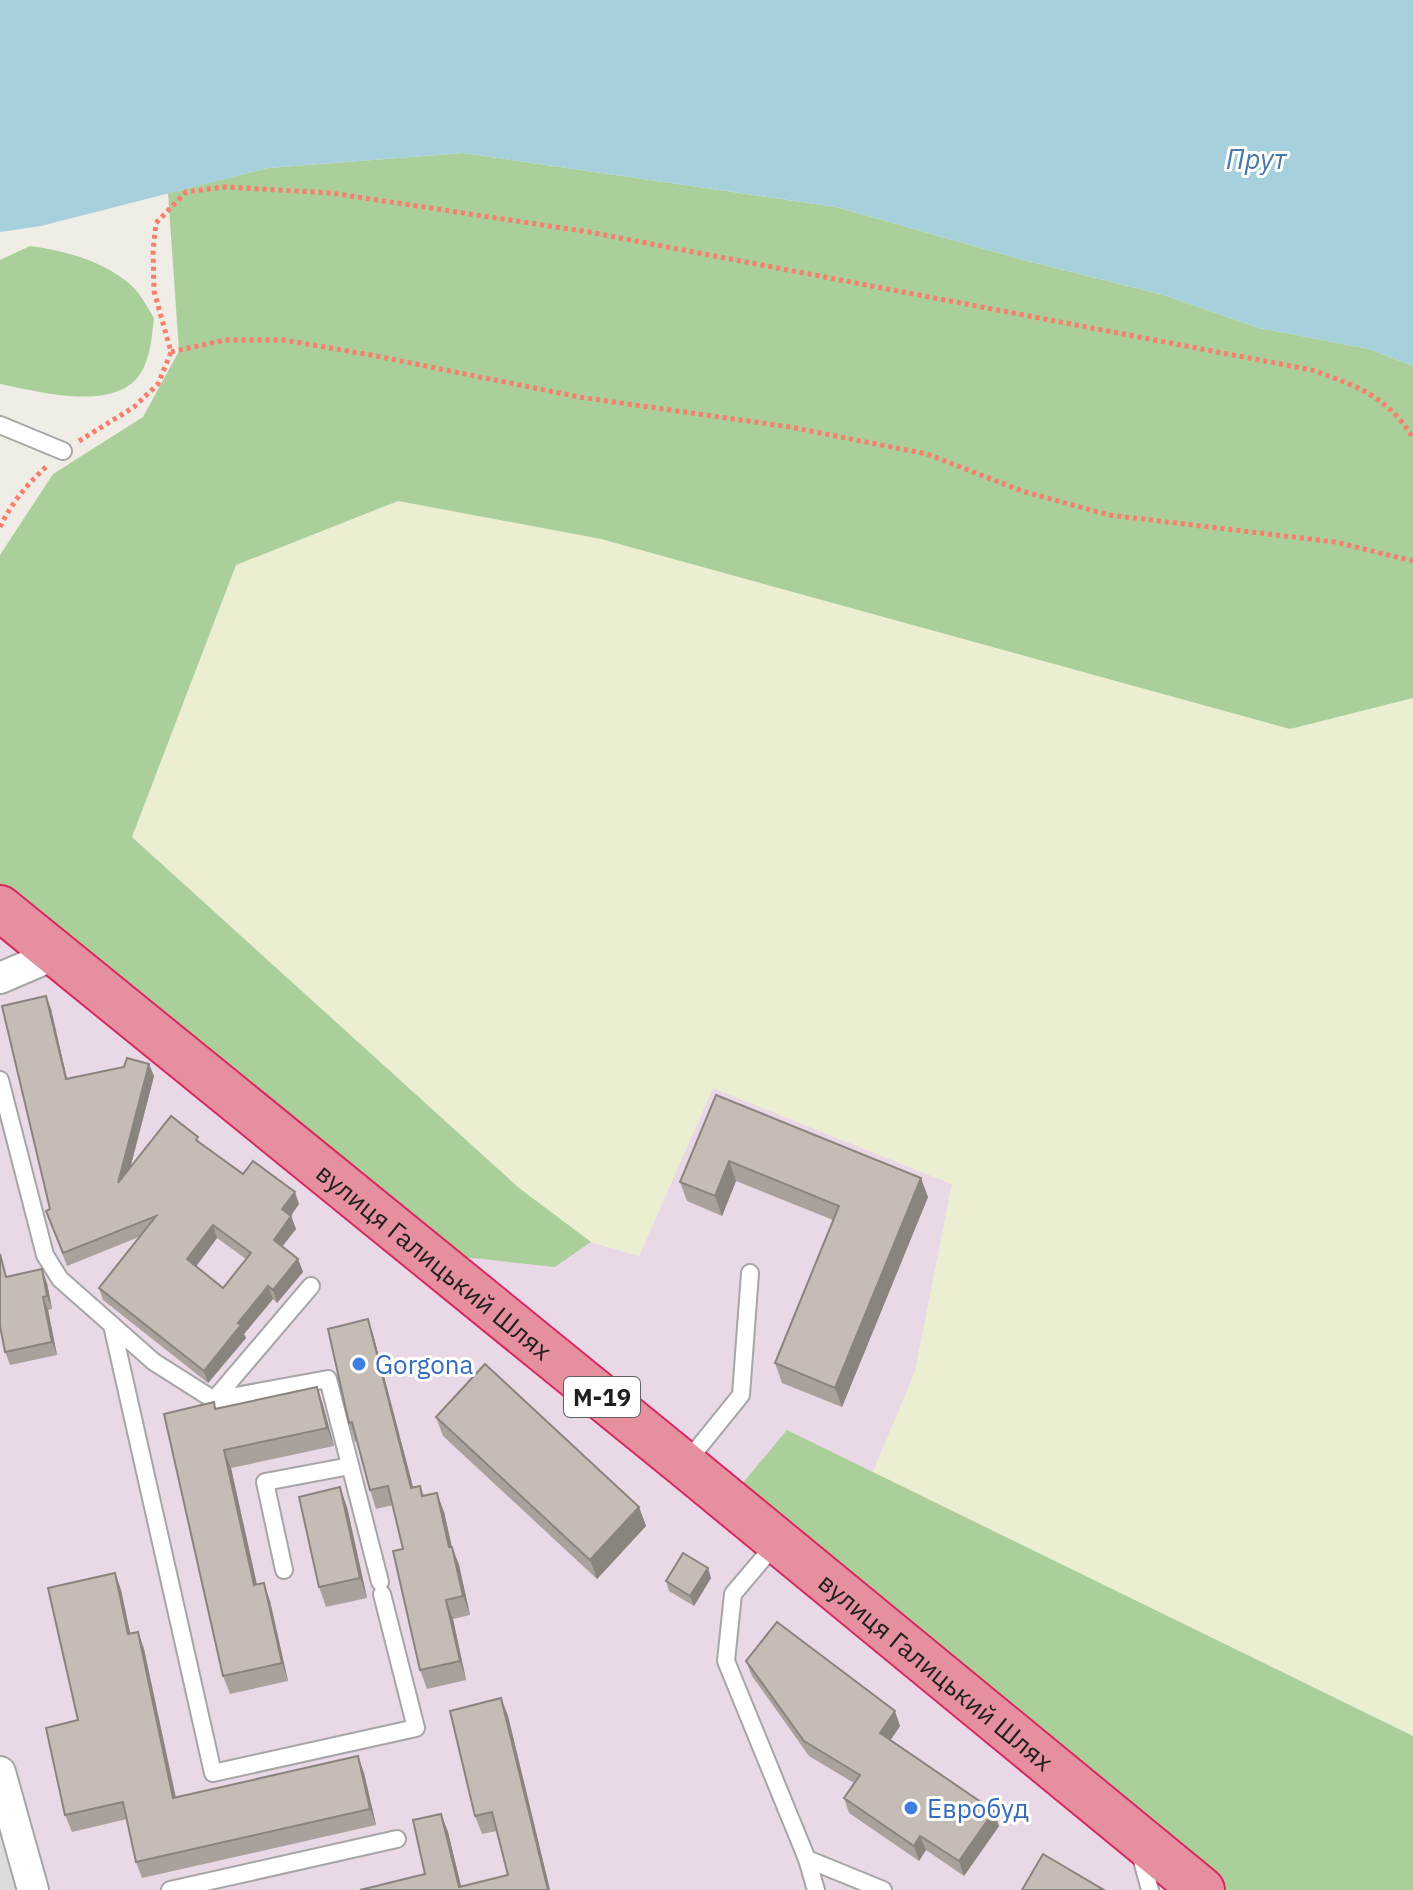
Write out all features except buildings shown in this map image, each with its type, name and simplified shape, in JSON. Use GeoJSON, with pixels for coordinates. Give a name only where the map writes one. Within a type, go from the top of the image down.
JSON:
{"type":"FeatureCollection","features":[{"type":"Feature","properties":{"kind":"highway","name":"вулиця Галицький Шлях"},"geometry":{"type":"LineString","coordinates":[[0,908],[1202,1890]]}},
{"type":"Feature","properties":{"kind":"street"},"geometry":{"type":"LineString","coordinates":[[0,978],[56,954]]}},
{"type":"Feature","properties":{"kind":"street"},"geometry":{"type":"LineString","coordinates":[[0,1772],[33,1890]]}},
{"type":"Feature","properties":{"kind":"lane"},"geometry":{"type":"LineString","coordinates":[[0,425],[63,451]]}},
{"type":"Feature","properties":{"kind":"lane"},"geometry":{"type":"LineString","coordinates":[[0,1080],[45,1255],[60,1279],[154,1362],[214,1400],[328,1379],[416,1728],[213,1773],[112,1325]]}},
{"type":"Feature","properties":{"kind":"lane"},"geometry":{"type":"LineString","coordinates":[[685,1465],[741,1395],[750,1273]]}},
{"type":"Feature","properties":{"kind":"lane"},"geometry":{"type":"LineString","coordinates":[[214,1400],[311,1286]]}},
{"type":"Feature","properties":{"kind":"lane"},"geometry":{"type":"LineString","coordinates":[[284,1570],[265,1482],[350,1466]]}},
{"type":"Feature","properties":{"kind":"lane"},"geometry":{"type":"LineString","coordinates":[[778,1541],[733,1594],[726,1661],[807,1859],[816,1890]]}},
{"type":"Feature","properties":{"kind":"lane"},"geometry":{"type":"LineString","coordinates":[[1136,1836],[1150,1890]]}},
{"type":"Feature","properties":{"kind":"lane"},"geometry":{"type":"LineString","coordinates":[[170,1890],[397,1839]]}},
{"type":"Feature","properties":{"kind":"lane"},"geometry":{"type":"LineString","coordinates":[[807,1859],[883,1890]]}},
{"type":"Feature","properties":{"kind":"path"},"geometry":{"type":"LineString","coordinates":[[0,527],[31,481],[63,451],[134,407],[158,384],[171,352],[154,291],[156,223],[186,192],[225,187],[331,193],[589,232],[1312,370],[1362,388],[1393,410],[1413,438]]}},
{"type":"Feature","properties":{"kind":"path"},"geometry":{"type":"LineString","coordinates":[[171,352],[225,340],[299,343],[579,397],[790,427],[927,454],[1022,491],[1109,515],[1335,542],[1413,561]]}},
{"type":"Feature","properties":{"kind":"shaded area"},"geometry":{"type":"Polygon","coordinates":[[[0,896],[555,1267],[591,1242],[639,1256],[713,1088],[952,1184],[915,1372],[873,1472],[787,1430],[1210,1890],[27,1890],[0,1794],[0,896]]]}},
{"type":"Feature","properties":{"kind":"shaded area"},"geometry":{"type":"Polygon","coordinates":[[[0,1794],[27,1890],[0,1890],[0,1794]]]}},
{"type":"Feature","properties":{"kind":"green space"},"geometry":{"type":"Polygon","coordinates":[[[463,153],[836,207],[1020,259],[1164,295],[1259,328],[1369,349],[1413,366],[1413,698],[1290,729],[601,539],[398,501],[236,565],[132,837],[519,1188],[591,1242],[555,1267],[463,1257],[0,896],[0,555],[53,474],[143,417],[179,351],[168,193],[268,168],[463,153]]]}},
{"type":"Feature","properties":{"kind":"green space"},"geometry":{"type":"Polygon","coordinates":[[[30,246],[71,254],[98,264],[122,278],[139,294],[154,318],[146,361],[133,382],[118,391],[100,396],[58,395],[0,384],[0,260],[30,246]]]}},
{"type":"Feature","properties":{"kind":"green space"},"geometry":{"type":"Polygon","coordinates":[[[398,501],[601,539],[1290,728],[1413,698],[1413,1736],[873,1472],[915,1372],[952,1184],[713,1088],[639,1256],[591,1242],[519,1188],[132,837],[236,565],[398,501]]]}},
{"type":"Feature","properties":{"kind":"green space"},"geometry":{"type":"Polygon","coordinates":[[[787,1430],[1413,1736],[1413,1890],[1210,1890],[741,1485],[787,1430]]]}},
{"type":"Feature","properties":{"kind":"water","name":"Прут"},"geometry":{"type":"Polygon","coordinates":[[[0,0],[1413,0],[1413,366],[1369,349],[1259,328],[1164,295],[1020,259],[836,207],[463,153],[268,168],[41,226],[0,232],[0,0]]]}},
{"type":"Feature","properties":{"kind":"place","name":"Gorgona"},"geometry":{"type":"Point","coordinates":[359,1364]}},
{"type":"Feature","properties":{"kind":"place","name":"Евробуд"},"geometry":{"type":"Point","coordinates":[911,1808]}}]}
